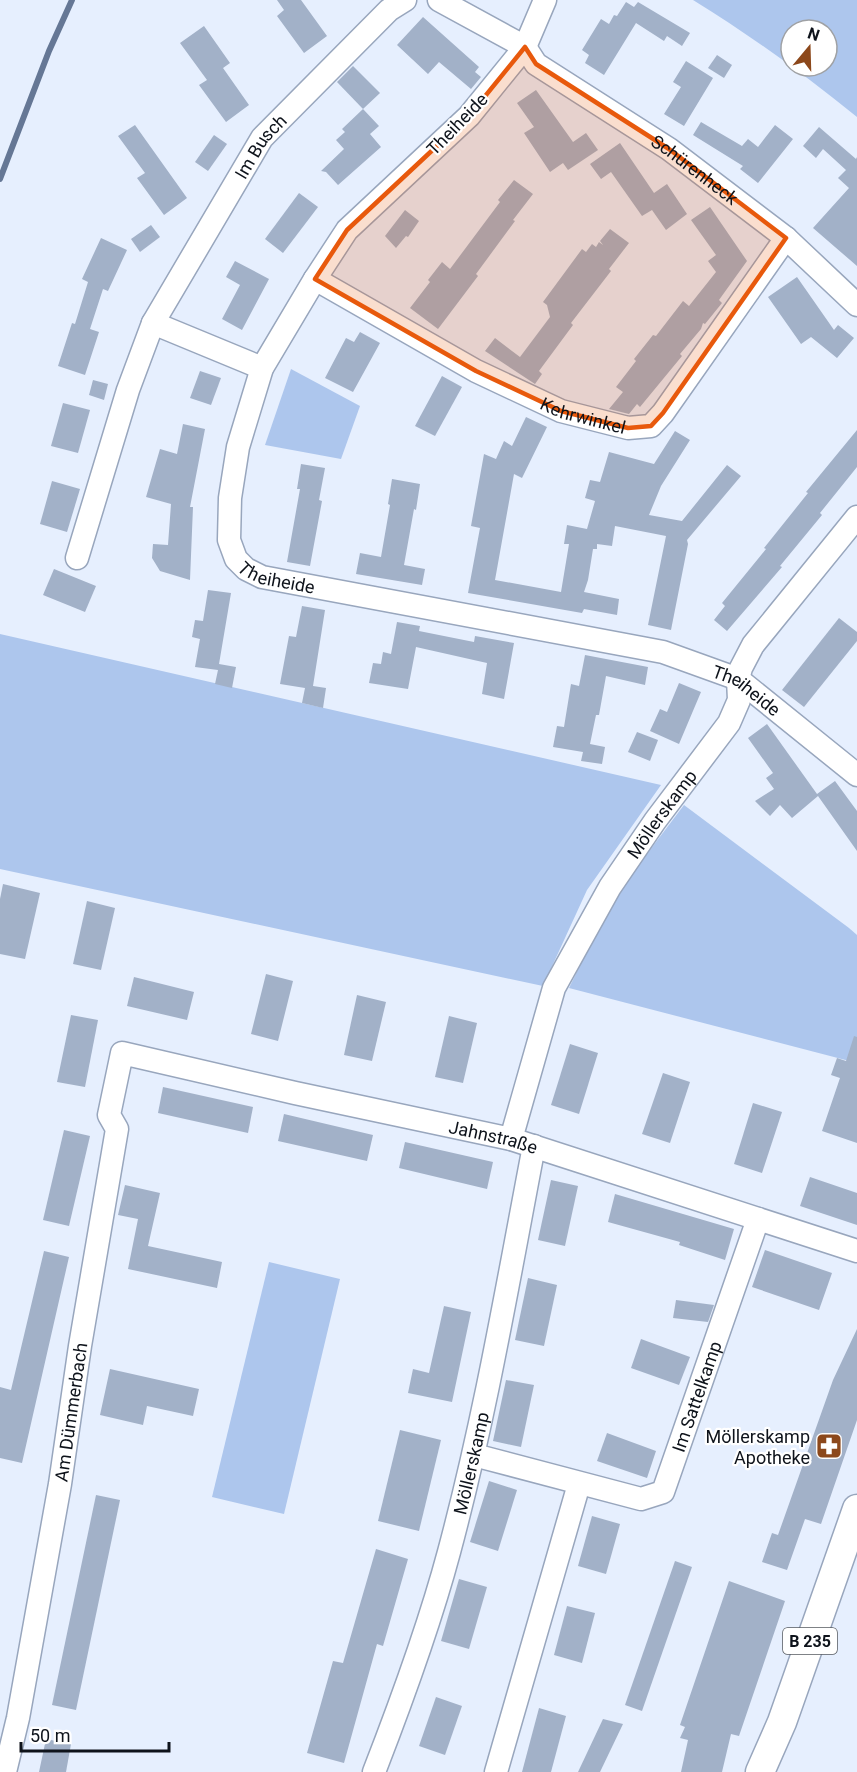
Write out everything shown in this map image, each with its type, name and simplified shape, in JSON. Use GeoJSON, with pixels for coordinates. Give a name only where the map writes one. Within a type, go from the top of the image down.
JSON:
{"type":"FeatureCollection","features":[{"type":"Feature","properties":{"kind":"main road","name":"B 235"},"geometry":{"type":"LineString","coordinates":[[760,1772],[782,1722],[857,1509]]}},
{"type":"Feature","properties":{"kind":"street","name":"Im Busch"},"geometry":{"type":"LineString","coordinates":[[77,558],[128,390],[153,323],[262,138],[389,10],[405,0]]}},
{"type":"Feature","properties":{"kind":"street"},"geometry":{"type":"LineString","coordinates":[[439,0],[525,47]]}},
{"type":"Feature","properties":{"kind":"street","name":"Theiheide"},"geometry":{"type":"LineString","coordinates":[[545,0],[525,47],[469,116],[347,230],[262,368],[238,447],[230,498],[229,540],[236,559],[246,569],[262,577],[663,652],[738,679],[857,775]]}},
{"type":"Feature","properties":{"kind":"street","name":"Schürenheck"},"geometry":{"type":"LineString","coordinates":[[525,47],[536,64],[669,149],[786,238],[857,305]]}},
{"type":"Feature","properties":{"kind":"street","name":"Kehrwinkel"},"geometry":{"type":"LineString","coordinates":[[315,279],[476,372],[561,411],[628,428],[651,426],[663,413],[786,238]]}},
{"type":"Feature","properties":{"kind":"street"},"geometry":{"type":"LineString","coordinates":[[153,323],[262,368]]}},
{"type":"Feature","properties":{"kind":"street","name":"Möllerskamp"},"geometry":{"type":"LineString","coordinates":[[511,1139],[554,988],[610,887],[655,821],[729,723],[740,700],[738,679],[741,668],[753,645],[857,517]]}},
{"type":"Feature","properties":{"kind":"street","name":"Jahnstraße"},"geometry":{"type":"LineString","coordinates":[[122,1053],[511,1139],[857,1251]]}},
{"type":"Feature","properties":{"kind":"street","name":"Am Dümmerbach"},"geometry":{"type":"LineString","coordinates":[[5,1772],[18,1718],[62,1473],[80,1346],[117,1129],[109,1115],[122,1053]]}},
{"type":"Feature","properties":{"kind":"street","name":"Möllerskamp"},"geometry":{"type":"LineString","coordinates":[[374,1772],[407,1687],[449,1554],[474,1455],[534,1146]]}},
{"type":"Feature","properties":{"kind":"street","name":"Im Sattelkamp"},"geometry":{"type":"LineString","coordinates":[[474,1455],[640,1499],[663,1492],[758,1219]]}},
{"type":"Feature","properties":{"kind":"street"},"geometry":{"type":"LineString","coordinates":[[496,1772],[579,1484]]}},
{"type":"Feature","properties":{"kind":"highlighted area"},"geometry":{"type":"Polygon","coordinates":[[[525,47],[536,64],[669,149],[786,238],[663,413],[651,426],[628,428],[561,411],[476,371],[315,279],[347,230],[469,116],[525,47]]]}},
{"type":"Feature","properties":{"kind":"shaded area"},"geometry":{"type":"Polygon","coordinates":[[[693,0],[857,0],[857,117],[806,78],[839,78],[839,18],[779,18],[779,58],[693,0]]]}},
{"type":"Feature","properties":{"kind":"shaded area"},"geometry":{"type":"Polygon","coordinates":[[[291,369],[360,406],[341,459],[265,445],[291,369]]]}},
{"type":"Feature","properties":{"kind":"shaded area"},"geometry":{"type":"Polygon","coordinates":[[[0,634],[661,785],[587,890],[543,986],[0,869],[0,634]]]}},
{"type":"Feature","properties":{"kind":"shaded area"},"geometry":{"type":"Polygon","coordinates":[[[684,805],[857,935],[857,1063],[569,988],[612,900],[684,805]]]}},
{"type":"Feature","properties":{"kind":"shaded area"},"geometry":{"type":"Polygon","coordinates":[[[269,1262],[340,1279],[284,1514],[212,1497],[269,1262]]]}},
{"type":"Feature","properties":{"kind":"building"},"geometry":{"type":"Polygon","coordinates":[[[277,0],[301,0],[327,36],[304,53],[277,16],[284,10],[277,0]]]}},
{"type":"Feature","properties":{"kind":"building"},"geometry":{"type":"Polygon","coordinates":[[[626,2],[634,7],[638,2],[690,33],[682,46],[667,36],[664,41],[636,23],[604,75],[585,63],[589,55],[582,50],[601,19],[609,24],[626,2]]]}},
{"type":"Feature","properties":{"kind":"building"},"geometry":{"type":"Polygon","coordinates":[[[423,17],[479,67],[475,72],[481,77],[471,89],[439,62],[428,74],[397,45],[423,17]]]}},
{"type":"Feature","properties":{"kind":"building"},"geometry":{"type":"Polygon","coordinates":[[[204,26],[230,63],[223,68],[249,105],[226,122],[199,85],[207,80],[180,43],[204,26]]]}},
{"type":"Feature","properties":{"kind":"building"},"geometry":{"type":"Polygon","coordinates":[[[717,55],[732,65],[724,78],[708,68],[717,55]]]}},
{"type":"Feature","properties":{"kind":"building"},"geometry":{"type":"Polygon","coordinates":[[[686,61],[713,78],[684,126],[664,114],[681,87],[673,82],[686,61]]]}},
{"type":"Feature","properties":{"kind":"building"},"geometry":{"type":"Polygon","coordinates":[[[353,66],[380,93],[363,109],[337,82],[353,66]]]}},
{"type":"Feature","properties":{"kind":"building"},"geometry":{"type":"Polygon","coordinates":[[[536,90],[573,142],[586,133],[598,150],[568,170],[563,163],[550,172],[524,133],[534,127],[517,103],[536,90]]]}},
{"type":"Feature","properties":{"kind":"building"},"geometry":{"type":"Polygon","coordinates":[[[363,109],[379,126],[370,134],[381,147],[338,185],[326,172],[321,171],[344,149],[336,140],[345,132],[342,129],[363,109]]]}},
{"type":"Feature","properties":{"kind":"building"},"geometry":{"type":"Polygon","coordinates":[[[701,122],[742,146],[748,139],[758,147],[775,125],[793,139],[758,183],[740,169],[743,166],[693,135],[701,122]]]}},
{"type":"Feature","properties":{"kind":"building"},"geometry":{"type":"Polygon","coordinates":[[[135,125],[187,198],[164,215],[137,178],[145,173],[118,136],[135,125]]]}},
{"type":"Feature","properties":{"kind":"building"},"geometry":{"type":"Polygon","coordinates":[[[819,127],[856,159],[857,157],[857,266],[813,228],[849,188],[838,178],[846,170],[823,149],[816,158],[803,146],[819,127]]]}},
{"type":"Feature","properties":{"kind":"building"},"geometry":{"type":"Polygon","coordinates":[[[214,135],[227,144],[208,171],[195,162],[214,135]]]}},
{"type":"Feature","properties":{"kind":"building"},"geometry":{"type":"Polygon","coordinates":[[[620,143],[654,193],[667,184],[687,214],[666,230],[652,210],[642,216],[611,172],[601,179],[590,164],[620,143]]]}},
{"type":"Feature","properties":{"kind":"building"},"geometry":{"type":"Polygon","coordinates":[[[514,180],[533,194],[476,274],[478,276],[438,329],[410,308],[442,262],[450,269],[514,180]]]}},
{"type":"Feature","properties":{"kind":"building"},"geometry":{"type":"Polygon","coordinates":[[[299,193],[318,207],[283,253],[265,239],[299,193]]]}},
{"type":"Feature","properties":{"kind":"building"},"geometry":{"type":"Polygon","coordinates":[[[710,207],[747,261],[719,300],[722,303],[705,324],[703,323],[701,329],[680,354],[682,356],[640,407],[637,404],[629,414],[609,409],[623,392],[616,387],[636,361],[634,359],[653,335],[656,336],[683,301],[689,306],[716,272],[708,261],[716,255],[691,220],[710,207]]]}},
{"type":"Feature","properties":{"kind":"building"},"geometry":{"type":"Polygon","coordinates":[[[405,210],[419,221],[408,237],[406,236],[396,248],[385,236],[405,210]]]}},
{"type":"Feature","properties":{"kind":"building"},"geometry":{"type":"Polygon","coordinates":[[[151,225],[160,237],[140,252],[131,239],[151,225]]]}},
{"type":"Feature","properties":{"kind":"building"},"geometry":{"type":"Polygon","coordinates":[[[610,229],[629,243],[539,371],[542,374],[535,384],[485,351],[495,338],[520,357],[550,317],[547,305],[543,302],[582,249],[586,252],[592,244],[596,247],[599,242],[603,245],[600,241],[610,229]]]}},
{"type":"Feature","properties":{"kind":"building"},"geometry":{"type":"Polygon","coordinates":[[[101,238],[127,250],[108,291],[103,289],[90,329],[99,332],[85,375],[58,366],[72,323],[75,324],[88,282],[82,279],[101,238]]]}},
{"type":"Feature","properties":{"kind":"building"},"geometry":{"type":"Polygon","coordinates":[[[235,261],[269,279],[242,330],[222,319],[240,285],[226,277],[235,261]]]}},
{"type":"Feature","properties":{"kind":"building"},"geometry":{"type":"Polygon","coordinates":[[[797,277],[834,330],[838,325],[854,338],[837,358],[811,337],[801,344],[768,297],[797,277]]]}},
{"type":"Feature","properties":{"kind":"building"},"geometry":{"type":"Polygon","coordinates":[[[360,332],[380,343],[353,392],[325,378],[346,338],[354,342],[360,332]]]}},
{"type":"Feature","properties":{"kind":"building"},"geometry":{"type":"Polygon","coordinates":[[[200,371],[221,378],[211,405],[190,398],[200,371]]]}},
{"type":"Feature","properties":{"kind":"building"},"geometry":{"type":"Polygon","coordinates":[[[442,376],[462,387],[435,436],[415,426],[442,376]]]}},
{"type":"Feature","properties":{"kind":"building"},"geometry":{"type":"Polygon","coordinates":[[[93,380],[108,384],[104,400],[89,395],[93,380]]]}},
{"type":"Feature","properties":{"kind":"building"},"geometry":{"type":"Polygon","coordinates":[[[63,403],[90,410],[78,453],[51,446],[63,403]]]}},
{"type":"Feature","properties":{"kind":"building"},"geometry":{"type":"Polygon","coordinates":[[[526,417],[547,427],[522,478],[514,474],[495,580],[561,592],[569,544],[564,544],[567,525],[587,529],[595,501],[585,498],[590,480],[600,482],[609,452],[654,464],[675,431],[690,440],[661,486],[649,515],[682,521],[727,465],[741,476],[687,540],[671,630],[648,625],[666,536],[615,526],[612,546],[597,544],[597,549],[593,549],[584,592],[619,599],[617,615],[584,609],[582,613],[468,593],[480,528],[471,526],[484,454],[496,459],[504,441],[512,446],[526,417]]]}},
{"type":"Feature","properties":{"kind":"building"},"geometry":{"type":"Polygon","coordinates":[[[183,424],[205,429],[190,507],[193,507],[190,580],[160,571],[152,558],[153,544],[168,545],[171,504],[146,497],[160,449],[177,454],[183,424]]]}},
{"type":"Feature","properties":{"kind":"building"},"geometry":{"type":"Polygon","coordinates":[[[857,430],[857,467],[820,513],[822,515],[780,566],[782,567],[727,631],[714,620],[725,606],[722,603],[766,549],[764,548],[808,493],[806,492],[857,430]]]}},
{"type":"Feature","properties":{"kind":"building"},"geometry":{"type":"Polygon","coordinates":[[[301,464],[325,468],[319,500],[322,501],[310,566],[287,562],[300,489],[297,489],[301,464]]]}},
{"type":"Feature","properties":{"kind":"building"},"geometry":{"type":"Polygon","coordinates":[[[392,479],[420,484],[404,565],[425,569],[422,585],[356,574],[360,553],[381,557],[392,479]]]}},
{"type":"Feature","properties":{"kind":"building"},"geometry":{"type":"Polygon","coordinates":[[[52,481],[80,489],[67,532],[40,524],[52,481]]]}},
{"type":"Feature","properties":{"kind":"building"},"geometry":{"type":"Polygon","coordinates":[[[54,569],[96,586],[85,612],[43,595],[54,569]]]}},
{"type":"Feature","properties":{"kind":"building"},"geometry":{"type":"Polygon","coordinates":[[[208,590],[231,593],[219,664],[236,667],[232,688],[215,684],[218,670],[195,667],[200,639],[192,637],[195,620],[203,621],[208,590]]]}},
{"type":"Feature","properties":{"kind":"building"},"geometry":{"type":"Polygon","coordinates":[[[302,606],[325,610],[313,686],[326,688],[323,708],[302,703],[305,688],[280,684],[289,636],[296,637],[302,606]]]}},
{"type":"Feature","properties":{"kind":"building"},"geometry":{"type":"Polygon","coordinates":[[[839,618],[857,632],[857,641],[804,707],[782,690],[839,618]]]}},
{"type":"Feature","properties":{"kind":"building"},"geometry":{"type":"Polygon","coordinates":[[[397,622],[420,626],[419,631],[474,642],[475,636],[514,643],[504,699],[482,694],[487,663],[416,647],[408,689],[369,683],[373,663],[381,664],[383,652],[391,654],[397,622]]]}},
{"type":"Feature","properties":{"kind":"building"},"geometry":{"type":"Polygon","coordinates":[[[585,655],[648,667],[645,685],[606,676],[599,715],[596,715],[590,744],[605,747],[602,764],[581,761],[583,752],[553,747],[557,726],[564,727],[571,684],[579,686],[585,655]]]}},
{"type":"Feature","properties":{"kind":"building"},"geometry":{"type":"Polygon","coordinates":[[[679,683],[701,692],[679,744],[650,731],[660,709],[667,712],[679,683]]]}},
{"type":"Feature","properties":{"kind":"building"},"geometry":{"type":"Polygon","coordinates":[[[767,724],[817,794],[835,781],[857,811],[857,851],[818,796],[792,818],[780,805],[770,816],[755,801],[774,789],[766,778],[773,773],[748,738],[767,724]]]}},
{"type":"Feature","properties":{"kind":"building"},"geometry":{"type":"Polygon","coordinates":[[[637,732],[658,740],[650,761],[628,752],[637,732]]]}},
{"type":"Feature","properties":{"kind":"building"},"geometry":{"type":"Polygon","coordinates":[[[3,884],[40,893],[25,959],[0,954],[0,899],[3,884]]]}},
{"type":"Feature","properties":{"kind":"building"},"geometry":{"type":"Polygon","coordinates":[[[87,901],[115,908],[101,970],[73,964],[87,901]]]}},
{"type":"Feature","properties":{"kind":"building"},"geometry":{"type":"Polygon","coordinates":[[[266,974],[293,981],[278,1041],[251,1034],[266,974]]]}},
{"type":"Feature","properties":{"kind":"building"},"geometry":{"type":"Polygon","coordinates":[[[134,977],[194,992],[187,1020],[127,1006],[134,977]]]}},
{"type":"Feature","properties":{"kind":"building"},"geometry":{"type":"Polygon","coordinates":[[[357,995],[386,1002],[372,1061],[344,1055],[357,995]]]}},
{"type":"Feature","properties":{"kind":"building"},"geometry":{"type":"Polygon","coordinates":[[[71,1015],[98,1020],[85,1087],[57,1082],[71,1015]]]}},
{"type":"Feature","properties":{"kind":"building"},"geometry":{"type":"Polygon","coordinates":[[[449,1016],[477,1023],[463,1083],[435,1077],[449,1016]]]}},
{"type":"Feature","properties":{"kind":"building"},"geometry":{"type":"Polygon","coordinates":[[[854,1036],[857,1037],[857,1143],[822,1131],[840,1078],[831,1075],[837,1058],[846,1061],[854,1036]]]}},
{"type":"Feature","properties":{"kind":"building"},"geometry":{"type":"Polygon","coordinates":[[[570,1044],[598,1053],[579,1114],[551,1105],[570,1044]]]}},
{"type":"Feature","properties":{"kind":"building"},"geometry":{"type":"Polygon","coordinates":[[[663,1073],[690,1082],[670,1143],[642,1134],[663,1073]]]}},
{"type":"Feature","properties":{"kind":"building"},"geometry":{"type":"Polygon","coordinates":[[[163,1087],[253,1107],[248,1133],[158,1113],[163,1087]]]}},
{"type":"Feature","properties":{"kind":"building"},"geometry":{"type":"Polygon","coordinates":[[[753,1103],[782,1112],[762,1173],[734,1164],[753,1103]]]}},
{"type":"Feature","properties":{"kind":"building"},"geometry":{"type":"Polygon","coordinates":[[[284,1114],[373,1135],[367,1161],[278,1141],[284,1114]]]}},
{"type":"Feature","properties":{"kind":"building"},"geometry":{"type":"Polygon","coordinates":[[[64,1130],[90,1136],[69,1226],[43,1220],[64,1130]]]}},
{"type":"Feature","properties":{"kind":"building"},"geometry":{"type":"Polygon","coordinates":[[[405,1142],[493,1162],[487,1189],[399,1168],[405,1142]]]}},
{"type":"Feature","properties":{"kind":"building"},"geometry":{"type":"Polygon","coordinates":[[[810,1177],[857,1193],[857,1225],[800,1206],[810,1177]]]}},
{"type":"Feature","properties":{"kind":"building"},"geometry":{"type":"Polygon","coordinates":[[[551,1180],[578,1186],[565,1246],[538,1240],[551,1180]]]}},
{"type":"Feature","properties":{"kind":"building"},"geometry":{"type":"Polygon","coordinates":[[[125,1185],[160,1193],[148,1246],[222,1262],[217,1288],[128,1269],[138,1219],[118,1215],[125,1185]]]}},
{"type":"Feature","properties":{"kind":"building"},"geometry":{"type":"Polygon","coordinates":[[[615,1194],[734,1229],[725,1260],[679,1245],[680,1242],[608,1222],[615,1194]]]}},
{"type":"Feature","properties":{"kind":"building"},"geometry":{"type":"Polygon","coordinates":[[[765,1250],[832,1273],[819,1310],[752,1287],[765,1250]]]}},
{"type":"Feature","properties":{"kind":"building"},"geometry":{"type":"Polygon","coordinates":[[[44,1251],[69,1257],[22,1463],[0,1458],[0,1387],[11,1390],[44,1251]]]}},
{"type":"Feature","properties":{"kind":"building"},"geometry":{"type":"Polygon","coordinates":[[[528,1278],[557,1285],[544,1346],[515,1340],[528,1278]]]}},
{"type":"Feature","properties":{"kind":"building"},"geometry":{"type":"Polygon","coordinates":[[[676,1300],[714,1305],[708,1322],[673,1318],[676,1300]]]}},
{"type":"Feature","properties":{"kind":"building"},"geometry":{"type":"Polygon","coordinates":[[[444,1306],[471,1312],[452,1402],[408,1393],[413,1369],[429,1373],[444,1306]]]}},
{"type":"Feature","properties":{"kind":"building"},"geometry":{"type":"Polygon","coordinates":[[[857,1329],[857,1420],[821,1524],[805,1519],[787,1570],[762,1562],[772,1533],[778,1535],[833,1380],[857,1329]]]}},
{"type":"Feature","properties":{"kind":"building"},"geometry":{"type":"Polygon","coordinates":[[[641,1339],[690,1357],[679,1385],[631,1368],[641,1339]]]}},
{"type":"Feature","properties":{"kind":"building"},"geometry":{"type":"Polygon","coordinates":[[[110,1369],[199,1389],[193,1416],[147,1406],[143,1425],[100,1415],[110,1369]]]}},
{"type":"Feature","properties":{"kind":"building"},"geometry":{"type":"Polygon","coordinates":[[[506,1380],[534,1385],[521,1447],[493,1441],[506,1380]]]}},
{"type":"Feature","properties":{"kind":"building"},"geometry":{"type":"Polygon","coordinates":[[[400,1430],[441,1440],[419,1531],[378,1521],[400,1430]]]}},
{"type":"Feature","properties":{"kind":"building"},"geometry":{"type":"Polygon","coordinates":[[[607,1433],[656,1451],[647,1478],[597,1461],[607,1433]]]}},
{"type":"Feature","properties":{"kind":"building"},"geometry":{"type":"Polygon","coordinates":[[[489,1481],[517,1490],[498,1551],[470,1542],[489,1481]]]}},
{"type":"Feature","properties":{"kind":"building"},"geometry":{"type":"Polygon","coordinates":[[[96,1495],[120,1500],[76,1710],[52,1705],[96,1495]]]}},
{"type":"Feature","properties":{"kind":"building"},"geometry":{"type":"Polygon","coordinates":[[[592,1516],[620,1524],[606,1574],[578,1566],[592,1516]]]}},
{"type":"Feature","properties":{"kind":"building"},"geometry":{"type":"Polygon","coordinates":[[[376,1549],[408,1559],[383,1646],[377,1644],[344,1763],[307,1753],[333,1661],[343,1663],[376,1549]]]}},
{"type":"Feature","properties":{"kind":"building"},"geometry":{"type":"Polygon","coordinates":[[[675,1561],[692,1567],[642,1711],[625,1705],[675,1561]]]}},
{"type":"Feature","properties":{"kind":"building"},"geometry":{"type":"Polygon","coordinates":[[[459,1579],[487,1587],[469,1649],[441,1641],[459,1579]]]}},
{"type":"Feature","properties":{"kind":"building"},"geometry":{"type":"Polygon","coordinates":[[[729,1581],[785,1601],[739,1736],[731,1734],[722,1772],[681,1772],[688,1740],[680,1738],[685,1727],[680,1725],[729,1581]]]}},
{"type":"Feature","properties":{"kind":"building"},"geometry":{"type":"Polygon","coordinates":[[[567,1606],[595,1613],[582,1663],[554,1655],[567,1606]]]}},
{"type":"Feature","properties":{"kind":"building"},"geometry":{"type":"Polygon","coordinates":[[[436,1697],[462,1706],[445,1755],[419,1746],[436,1697]]]}},
{"type":"Feature","properties":{"kind":"building"},"geometry":{"type":"Polygon","coordinates":[[[539,1708],[566,1716],[551,1772],[522,1772],[539,1708]]]}},
{"type":"Feature","properties":{"kind":"building"},"geometry":{"type":"Polygon","coordinates":[[[603,1719],[623,1724],[600,1772],[578,1772],[603,1719]]]}},
{"type":"Feature","properties":{"kind":"building"},"geometry":{"type":"Polygon","coordinates":[[[46,1739],[71,1744],[66,1772],[39,1772],[46,1739]]]}},
{"type":"Feature","properties":{"kind":"waterway"},"geometry":{"type":"LineString","coordinates":[[0,179],[49,51],[72,0]]}},
{"type":"Feature","properties":{"kind":"place","name":"Möllerskamp Apotheke"},"geometry":{"type":"Point","coordinates":[829,1446]}}]}
